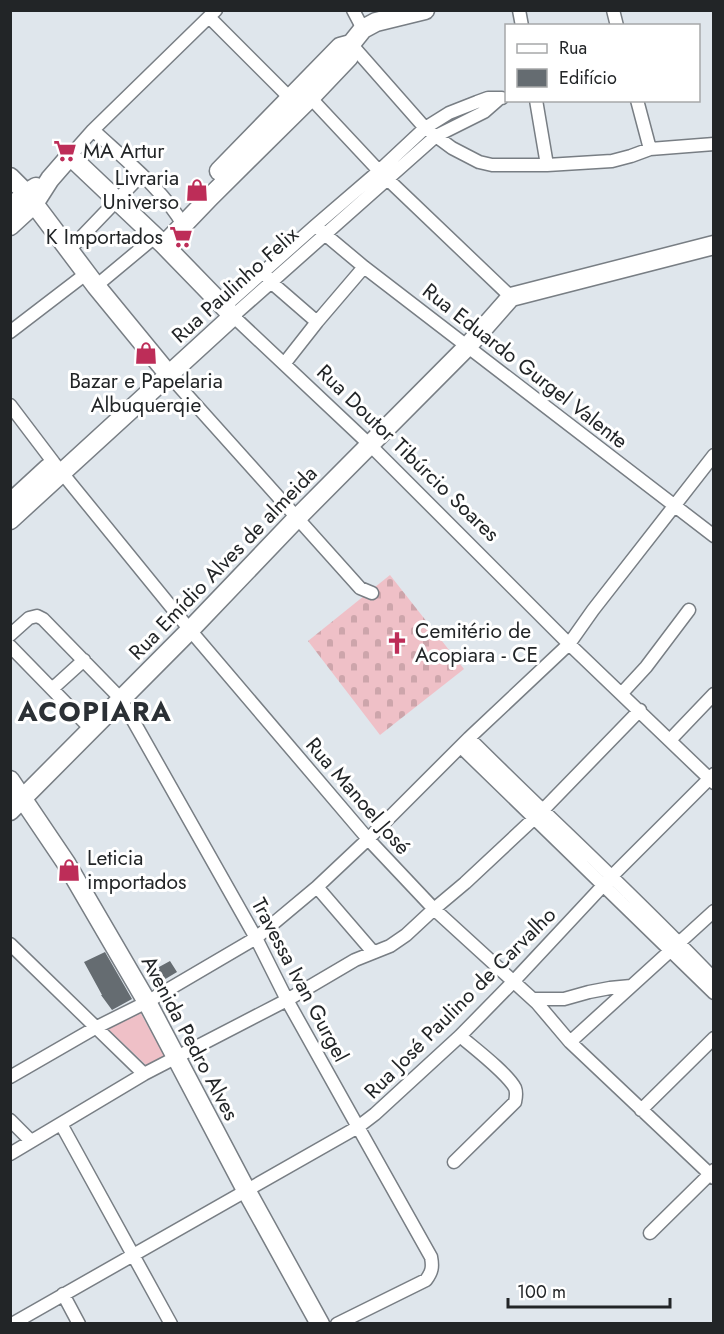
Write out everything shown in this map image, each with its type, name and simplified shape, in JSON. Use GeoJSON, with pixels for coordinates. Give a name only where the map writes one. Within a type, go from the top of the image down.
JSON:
{"type":"FeatureCollection","features":[{"type":"Feature","properties":{"kind":"main road"},"geometry":{"type":"LineString","coordinates":[[160,241],[300,98],[349,57],[351,44],[363,29],[376,22],[425,10]]}},
{"type":"Feature","properties":{"kind":"main road"},"geometry":{"type":"LineString","coordinates":[[10,226],[30,199],[70,156]]}},
{"type":"Feature","properties":{"kind":"main road","name":"Rua Doutor Tibúrcio Soares"},"geometry":{"type":"LineString","coordinates":[[70,156],[160,241],[229,312]]}},
{"type":"Feature","properties":{"kind":"main road"},"geometry":{"type":"LineString","coordinates":[[10,177],[30,199],[165,371]]}},
{"type":"Feature","properties":{"kind":"main road"},"geometry":{"type":"LineString","coordinates":[[10,208],[30,199]]}},
{"type":"Feature","properties":{"kind":"main road"},"geometry":{"type":"LineString","coordinates":[[511,297],[714,245]]}},
{"type":"Feature","properties":{"kind":"main road","name":"Rua Emídio Alves de almeida"},"geometry":{"type":"LineString","coordinates":[[10,812],[297,518],[468,347],[511,297]]}},
{"type":"Feature","properties":{"kind":"main road","name":"Rua Paulinho Felix"},"geometry":{"type":"LineString","coordinates":[[10,520],[58,468],[229,312]]}},
{"type":"Feature","properties":{"kind":"main road","name":"Rua Paulinho Felix"},"geometry":{"type":"LineString","coordinates":[[10,503],[58,468]]}},
{"type":"Feature","properties":{"kind":"main road","name":"Avenida Pedro Alves"},"geometry":{"type":"LineString","coordinates":[[10,780],[66,863],[147,1002],[246,1190],[320,1323]]}},
{"type":"Feature","properties":{"kind":"street"},"geometry":{"type":"LineString","coordinates":[[353,10],[363,29]]}},
{"type":"Feature","properties":{"kind":"street"},"geometry":{"type":"LineString","coordinates":[[70,156],[93,130],[213,14],[511,297]]}},
{"type":"Feature","properties":{"kind":"street"},"geometry":{"type":"LineString","coordinates":[[351,44],[425,128],[452,148],[478,162],[492,165],[547,165],[612,160],[650,149],[714,144]]}},
{"type":"Feature","properties":{"kind":"street","name":"Rua Paulinho Felix"},"geometry":{"type":"LineString","coordinates":[[229,312],[272,283],[324,235],[425,128],[449,113],[488,98],[503,97]]}},
{"type":"Feature","properties":{"kind":"street","name":"Rua Paulinho Felix"},"geometry":{"type":"LineString","coordinates":[[229,312],[264,273],[315,226],[436,136],[484,112],[503,97]]}},
{"type":"Feature","properties":{"kind":"street"},"geometry":{"type":"LineString","coordinates":[[536,102],[547,165]]}},
{"type":"Feature","properties":{"kind":"street"},"geometry":{"type":"LineString","coordinates":[[638,102],[650,149]]}},
{"type":"Feature","properties":{"kind":"street"},"geometry":{"type":"LineString","coordinates":[[93,130],[141,175],[172,208],[180,220]]}},
{"type":"Feature","properties":{"kind":"street"},"geometry":{"type":"LineString","coordinates":[[69,250],[141,175]]}},
{"type":"Feature","properties":{"kind":"street","name":"Rua Eduardo Gurgel Valente"},"geometry":{"type":"LineString","coordinates":[[315,226],[364,267],[714,536]]}},
{"type":"Feature","properties":{"kind":"street"},"geometry":{"type":"LineString","coordinates":[[10,332],[92,280],[160,241]]}},
{"type":"Feature","properties":{"kind":"street"},"geometry":{"type":"LineString","coordinates":[[284,364],[364,267]]}},
{"type":"Feature","properties":{"kind":"street"},"geometry":{"type":"LineString","coordinates":[[264,273],[272,283],[317,322]]}},
{"type":"Feature","properties":{"kind":"street","name":"Rua Doutor Tibúrcio Soares"},"geometry":{"type":"LineString","coordinates":[[229,312],[370,446],[569,644],[712,778]]}},
{"type":"Feature","properties":{"kind":"street"},"geometry":{"type":"LineString","coordinates":[[165,371],[360,588],[372,593]]}},
{"type":"Feature","properties":{"kind":"street","name":"Rua Manoel José"},"geometry":{"type":"LineString","coordinates":[[10,405],[58,468],[190,630],[368,839],[434,909],[533,999],[570,1042],[712,1174]]}},
{"type":"Feature","properties":{"kind":"street"},"geometry":{"type":"LineString","coordinates":[[10,1077],[95,1028],[147,1002],[256,938],[317,887],[569,644],[714,455]]}},
{"type":"Feature","properties":{"kind":"street"},"geometry":{"type":"LineString","coordinates":[[622,693],[646,667],[689,610]]}},
{"type":"Feature","properties":{"kind":"street","name":"Travessa Ivan Gurgel"},"geometry":{"type":"LineString","coordinates":[[10,635],[28,618],[37,616],[43,619],[121,699],[256,938],[287,1000],[431,1257],[433,1266],[426,1280],[337,1323]]}},
{"type":"Feature","properties":{"kind":"street"},"geometry":{"type":"LineString","coordinates":[[10,646],[91,729]]}},
{"type":"Feature","properties":{"kind":"street"},"geometry":{"type":"LineString","coordinates":[[52,689],[84,660]]}},
{"type":"Feature","properties":{"kind":"street"},"geometry":{"type":"LineString","coordinates":[[670,740],[714,693]]}},
{"type":"Feature","properties":{"kind":"street"},"geometry":{"type":"LineString","coordinates":[[10,1154],[144,1074],[287,1000],[355,960],[390,946],[406,935],[465,884],[538,815],[640,710]]}},
{"type":"Feature","properties":{"kind":"street"},"geometry":{"type":"LineString","coordinates":[[465,743],[675,946],[714,979]]}},
{"type":"Feature","properties":{"kind":"street","name":"Rua José Paulino de Carvalho"},"geometry":{"type":"LineString","coordinates":[[12,1323],[358,1127],[375,1114],[460,1036],[607,881],[712,778]]}},
{"type":"Feature","properties":{"kind":"street"},"geometry":{"type":"LineString","coordinates":[[317,887],[373,952]]}},
{"type":"Feature","properties":{"kind":"street"},"geometry":{"type":"LineString","coordinates":[[570,1042],[714,911]]}},
{"type":"Feature","properties":{"kind":"street"},"geometry":{"type":"LineString","coordinates":[[10,944],[144,1074]]}},
{"type":"Feature","properties":{"kind":"street"},"geometry":{"type":"LineString","coordinates":[[675,946],[714,993]]}},
{"type":"Feature","properties":{"kind":"street"},"geometry":{"type":"LineString","coordinates":[[533,999],[564,999],[599,990],[631,986]]}},
{"type":"Feature","properties":{"kind":"street"},"geometry":{"type":"LineString","coordinates":[[454,1162],[515,1102],[517,1095],[508,1078],[460,1036]]}},
{"type":"Feature","properties":{"kind":"street"},"geometry":{"type":"LineString","coordinates":[[641,1110],[714,1038]]}},
{"type":"Feature","properties":{"kind":"street"},"geometry":{"type":"LineString","coordinates":[[10,1120],[31,1142]]}},
{"type":"Feature","properties":{"kind":"street"},"geometry":{"type":"LineString","coordinates":[[61,1124],[171,1323]]}},
{"type":"Feature","properties":{"kind":"street"},"geometry":{"type":"LineString","coordinates":[[650,1233],[712,1174]]}},
{"type":"Feature","properties":{"kind":"street"},"geometry":{"type":"LineString","coordinates":[[63,1294],[79,1323]]}},
{"type":"Feature","properties":{"kind":"green space"},"geometry":{"type":"Polygon","coordinates":[[[390,575],[464,669],[380,735],[308,641],[390,575]]]}},
{"type":"Feature","properties":{"kind":"green space"},"geometry":{"type":"Polygon","coordinates":[[[139,1010],[165,1057],[147,1066],[107,1028],[139,1010]]]}},
{"type":"Feature","properties":{"kind":"building"},"geometry":{"type":"Polygon","coordinates":[[[105,952],[132,999],[112,1010],[101,995],[84,962],[105,952]]]}},
{"type":"Feature","properties":{"kind":"building"},"geometry":{"type":"Polygon","coordinates":[[[170,961],[177,972],[157,984],[148,973],[170,961]]]}},
{"type":"Feature","properties":{"kind":"place","name":"MA Artur"},"geometry":{"type":"Point","coordinates":[65,151]}},
{"type":"Feature","properties":{"kind":"place","name":"Livraria Universo"},"geometry":{"type":"Point","coordinates":[197,190]}},
{"type":"Feature","properties":{"kind":"place","name":"K Importados"},"geometry":{"type":"Point","coordinates":[181,237]}},
{"type":"Feature","properties":{"kind":"place","name":"Bazar e Papelaria Albuquerqie"},"geometry":{"type":"Point","coordinates":[146,353]}},
{"type":"Feature","properties":{"kind":"place","name":"Cemitério de Acopiara - CE"},"geometry":{"type":"Point","coordinates":[397,643]}},
{"type":"Feature","properties":{"kind":"place","name":"Leticia importados"},"geometry":{"type":"Point","coordinates":[69,870]}},
{"type":"Feature","properties":{"kind":"district","name":"ACOPIARA"},"geometry":{"type":"Point","coordinates":[95,711]}}]}
